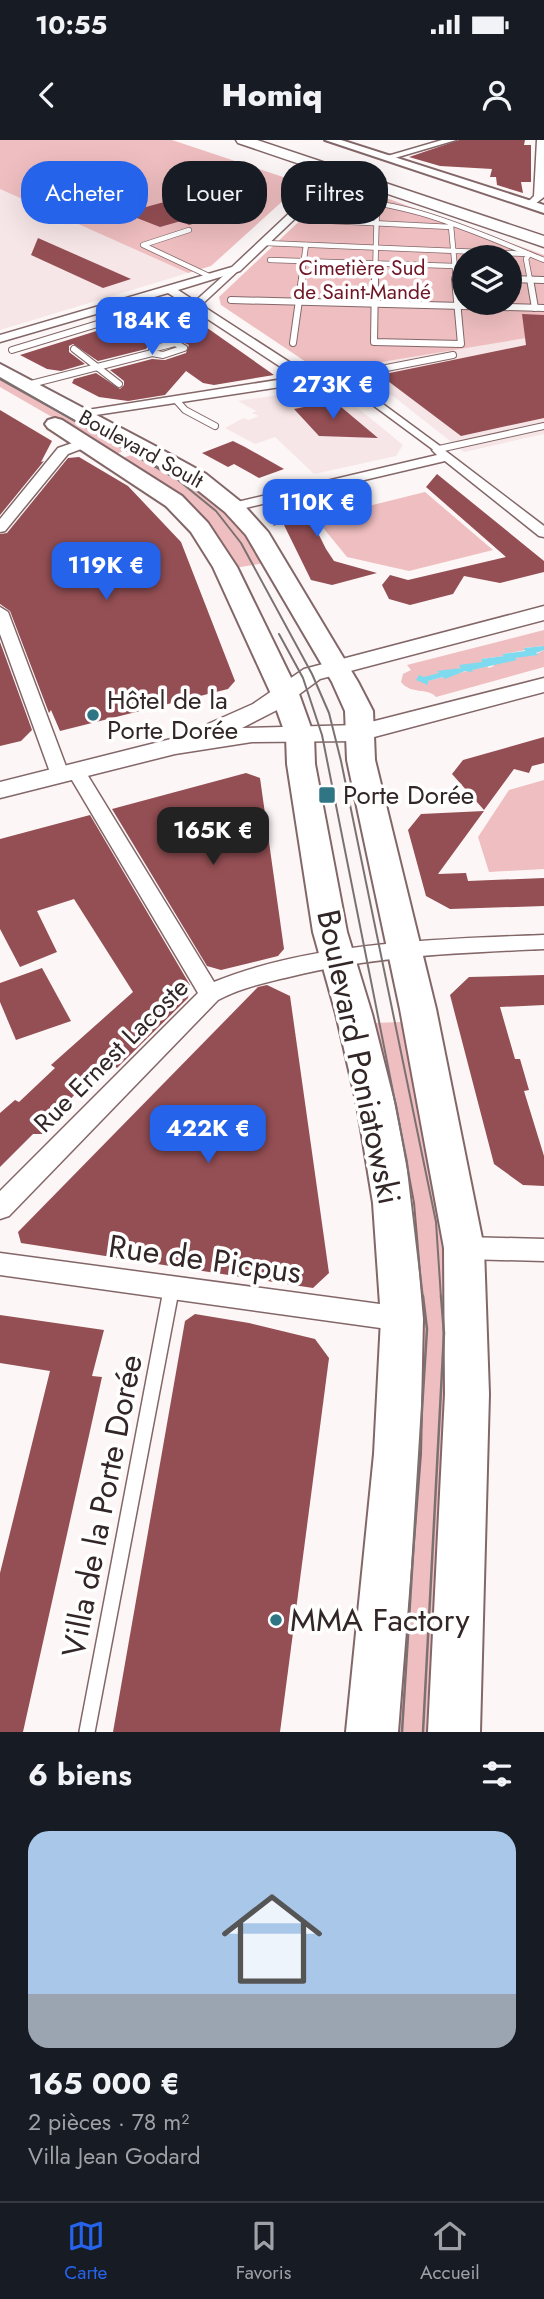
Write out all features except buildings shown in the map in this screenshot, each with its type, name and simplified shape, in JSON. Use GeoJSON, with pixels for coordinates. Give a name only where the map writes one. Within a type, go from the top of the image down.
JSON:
{"type":"FeatureCollection","features":[{"type":"Feature","properties":{"kind":"highway"},"geometry":{"type":"LineString","coordinates":[[243,140],[544,242]]}},
{"type":"Feature","properties":{"kind":"highway"},"geometry":{"type":"LineString","coordinates":[[277,140],[544,228]]}},
{"type":"Feature","properties":{"kind":"main road","name":"Boulevard Soult"},"geometry":{"type":"LineString","coordinates":[[0,370],[144,447],[198,479],[233,507],[256,532],[336,668],[359,711],[359,733]]}},
{"type":"Feature","properties":{"kind":"main road","name":"Boulevard Soult"},"geometry":{"type":"LineString","coordinates":[[0,393],[174,501],[200,528],[225,567],[293,716]]}},
{"type":"Feature","properties":{"kind":"main road"},"geometry":{"type":"LineString","coordinates":[[293,716],[303,678],[544,613]]}},
{"type":"Feature","properties":{"kind":"main road"},"geometry":{"type":"LineString","coordinates":[[175,746],[241,720],[293,716],[359,733],[544,685]]}},
{"type":"Feature","properties":{"kind":"main road"},"geometry":{"type":"LineString","coordinates":[[0,790],[175,746],[252,734],[293,716]]}},
{"type":"Feature","properties":{"kind":"main road","name":"Boulevard Poniatowski"},"geometry":{"type":"LineString","coordinates":[[293,716],[330,932],[354,1014],[393,1203],[402,1319],[397,1454],[372,1732]]}},
{"type":"Feature","properties":{"kind":"main road"},"geometry":{"type":"LineString","coordinates":[[359,733],[361,760],[404,949],[464,1248],[467,1394],[454,1732]]}},
{"type":"Feature","properties":{"kind":"street"},"geometry":{"type":"LineString","coordinates":[[330,140],[544,209]]}},
{"type":"Feature","properties":{"kind":"street"},"geometry":{"type":"LineString","coordinates":[[388,157],[452,140]]}},
{"type":"Feature","properties":{"kind":"street"},"geometry":{"type":"LineString","coordinates":[[531,204],[539,197],[542,184],[541,140]]}},
{"type":"Feature","properties":{"kind":"street"},"geometry":{"type":"LineString","coordinates":[[195,306],[285,224]]}},
{"type":"Feature","properties":{"kind":"street"},"geometry":{"type":"LineString","coordinates":[[0,339],[236,269]]}},
{"type":"Feature","properties":{"kind":"street"},"geometry":{"type":"LineString","coordinates":[[169,288],[306,379],[369,398],[544,533]]}},
{"type":"Feature","properties":{"kind":"street"},"geometry":{"type":"LineString","coordinates":[[81,415],[306,379]]}},
{"type":"Feature","properties":{"kind":"street"},"geometry":{"type":"LineString","coordinates":[[0,528],[63,451],[84,443]]}},
{"type":"Feature","properties":{"kind":"street"},"geometry":{"type":"LineString","coordinates":[[233,507],[443,453]]}},
{"type":"Feature","properties":{"kind":"street"},"geometry":{"type":"LineString","coordinates":[[0,612],[67,772],[210,994]]}},
{"type":"Feature","properties":{"kind":"street","name":"Rue Ernest Lacoste"},"geometry":{"type":"LineString","coordinates":[[0,1208],[210,994],[226,985],[338,957],[404,949],[544,942]]}},
{"type":"Feature","properties":{"kind":"street"},"geometry":{"type":"LineString","coordinates":[[464,1248],[544,1250]]}},
{"type":"Feature","properties":{"kind":"street","name":"Rue de Picpus"},"geometry":{"type":"LineString","coordinates":[[0,1264],[171,1290],[402,1319]]}},
{"type":"Feature","properties":{"kind":"lane"},"geometry":{"type":"LineString","coordinates":[[388,207],[405,209],[544,260]]}},
{"type":"Feature","properties":{"kind":"lane"},"geometry":{"type":"LineString","coordinates":[[311,224],[451,227]]}},
{"type":"Feature","properties":{"kind":"lane"},"geometry":{"type":"LineString","coordinates":[[376,225],[373,342],[461,344],[459,315]]}},
{"type":"Feature","properties":{"kind":"lane"},"geometry":{"type":"LineString","coordinates":[[451,227],[452,245]]}},
{"type":"Feature","properties":{"kind":"lane"},"geometry":{"type":"LineString","coordinates":[[189,230],[143,245],[209,276]]}},
{"type":"Feature","properties":{"kind":"lane"},"geometry":{"type":"LineString","coordinates":[[265,243],[452,251]]}},
{"type":"Feature","properties":{"kind":"lane"},"geometry":{"type":"LineString","coordinates":[[293,343],[306,245]]}},
{"type":"Feature","properties":{"kind":"lane"},"geometry":{"type":"LineString","coordinates":[[522,254],[529,254]]}},
{"type":"Feature","properties":{"kind":"lane"},"geometry":{"type":"LineString","coordinates":[[529,254],[526,259],[535,308]]}},
{"type":"Feature","properties":{"kind":"lane"},"geometry":{"type":"LineString","coordinates":[[270,260],[452,266]]}},
{"type":"Feature","properties":{"kind":"lane"},"geometry":{"type":"LineString","coordinates":[[522,280],[544,280]]}},
{"type":"Feature","properties":{"kind":"lane"},"geometry":{"type":"LineString","coordinates":[[12,350],[183,298]]}},
{"type":"Feature","properties":{"kind":"lane"},"geometry":{"type":"LineString","coordinates":[[231,300],[452,306]]}},
{"type":"Feature","properties":{"kind":"lane"},"geometry":{"type":"LineString","coordinates":[[522,308],[544,308]]}},
{"type":"Feature","properties":{"kind":"lane"},"geometry":{"type":"LineString","coordinates":[[27,385],[152,353],[163,355],[184,348],[175,343],[152,349],[152,353]]}},
{"type":"Feature","properties":{"kind":"lane"},"geometry":{"type":"LineString","coordinates":[[74,349],[119,384]]}},
{"type":"Feature","properties":{"kind":"lane"},"geometry":{"type":"LineString","coordinates":[[337,387],[376,370],[453,355]]}},
{"type":"Feature","properties":{"kind":"lane"},"geometry":{"type":"LineString","coordinates":[[176,400],[185,410],[215,426]]}},
{"type":"Feature","properties":{"kind":"lane"},"geometry":{"type":"LineString","coordinates":[[443,453],[544,426]]}},
{"type":"Feature","properties":{"kind":"lane","name":"Villa de la Porte Dorée"},"geometry":{"type":"LineString","coordinates":[[87,1732],[171,1290]]}},
{"type":"Feature","properties":{"kind":"shaded area"},"geometry":{"type":"Polygon","coordinates":[[[0,189],[21,198],[21,224],[79,224],[188,273],[0,330],[0,189]]]}},
{"type":"Feature","properties":{"kind":"shaded area"},"geometry":{"type":"Polygon","coordinates":[[[544,332],[544,434],[464,452],[393,396],[321,372],[544,332]]]}},
{"type":"Feature","properties":{"kind":"shaded area"},"geometry":{"type":"Polygon","coordinates":[[[292,393],[315,394],[358,408],[403,445],[396,456],[314,474],[275,437],[255,444],[225,428],[243,418],[249,420],[259,416],[252,413],[256,411],[238,401],[292,393]]]}},
{"type":"Feature","properties":{"kind":"green space"},"geometry":{"type":"Polygon","coordinates":[[[0,140],[172,140],[235,161],[162,161],[162,224],[257,224],[211,266],[188,273],[78,224],[148,224],[148,161],[21,161],[21,198],[0,189],[0,140]]]}},
{"type":"Feature","properties":{"kind":"green space"},"geometry":{"type":"Polygon","coordinates":[[[267,172],[281,176],[281,203],[267,215],[267,172]]]}},
{"type":"Feature","properties":{"kind":"green space","name":"Cimetière Sud de Saint-Mandé"},"geometry":{"type":"Polygon","coordinates":[[[388,199],[516,245],[452,245],[452,315],[522,315],[522,247],[544,255],[544,335],[321,372],[221,305],[219,297],[296,224],[388,224],[388,199]]]}},
{"type":"Feature","properties":{"kind":"green space"},"geometry":{"type":"Polygon","coordinates":[[[0,376],[129,449],[116,454],[0,387],[0,376]]]}},
{"type":"Feature","properties":{"kind":"green space"},"geometry":{"type":"Polygon","coordinates":[[[136,453],[192,482],[240,526],[265,563],[234,568],[127,464],[130,462],[123,458],[136,453]]]}},
{"type":"Feature","properties":{"kind":"green space"},"geometry":{"type":"Polygon","coordinates":[[[425,492],[493,550],[409,571],[347,557],[316,519],[425,492]]]}},
{"type":"Feature","properties":{"kind":"green space"},"geometry":{"type":"Polygon","coordinates":[[[544,630],[544,646],[481,659],[483,662],[423,678],[427,681],[487,666],[489,668],[494,666],[493,664],[530,654],[532,656],[544,650],[544,667],[436,697],[428,692],[409,688],[401,682],[403,674],[411,670],[407,665],[544,630]]]}},
{"type":"Feature","properties":{"kind":"green space"},"geometry":{"type":"Polygon","coordinates":[[[544,780],[544,869],[489,872],[478,837],[509,790],[544,780]]]}},
{"type":"Feature","properties":{"kind":"green space"},"geometry":{"type":"Polygon","coordinates":[[[401,1022],[423,1125],[449,1278],[433,1732],[391,1732],[374,1023],[401,1022]]]}},
{"type":"Feature","properties":{"kind":"water"},"geometry":{"type":"Polygon","coordinates":[[[544,646],[544,650],[536,653],[538,655],[515,658],[517,660],[428,681],[428,685],[416,680],[419,675],[424,677],[439,673],[437,671],[461,668],[459,665],[482,662],[481,659],[544,646]]]}},
{"type":"Feature","properties":{"kind":"tram line"},"geometry":{"type":"LineString","coordinates":[[0,378],[178,480],[216,511],[241,543],[312,674],[329,713],[341,761],[436,1222],[441,1298]]}},
{"type":"Feature","properties":{"kind":"tram line"},"geometry":{"type":"LineString","coordinates":[[279,634],[303,678],[322,735],[407,1162],[423,1298]]}},
{"type":"Feature","properties":{"kind":"tram line"},"geometry":{"type":"LineString","coordinates":[[402,1732],[427,1329],[423,1296]]}},
{"type":"Feature","properties":{"kind":"tram line"},"geometry":{"type":"LineString","coordinates":[[423,1732],[444,1333],[441,1296]]}},
{"type":"Feature","properties":{"kind":"place","name":"Hôtel de la Porte Dorée"},"geometry":{"type":"Point","coordinates":[93,715]}},
{"type":"Feature","properties":{"kind":"place","name":"Porte Dorée"},"geometry":{"type":"Point","coordinates":[327,795]}},
{"type":"Feature","properties":{"kind":"place","name":"MMA Factory"},"geometry":{"type":"Point","coordinates":[276,1620]}}]}
